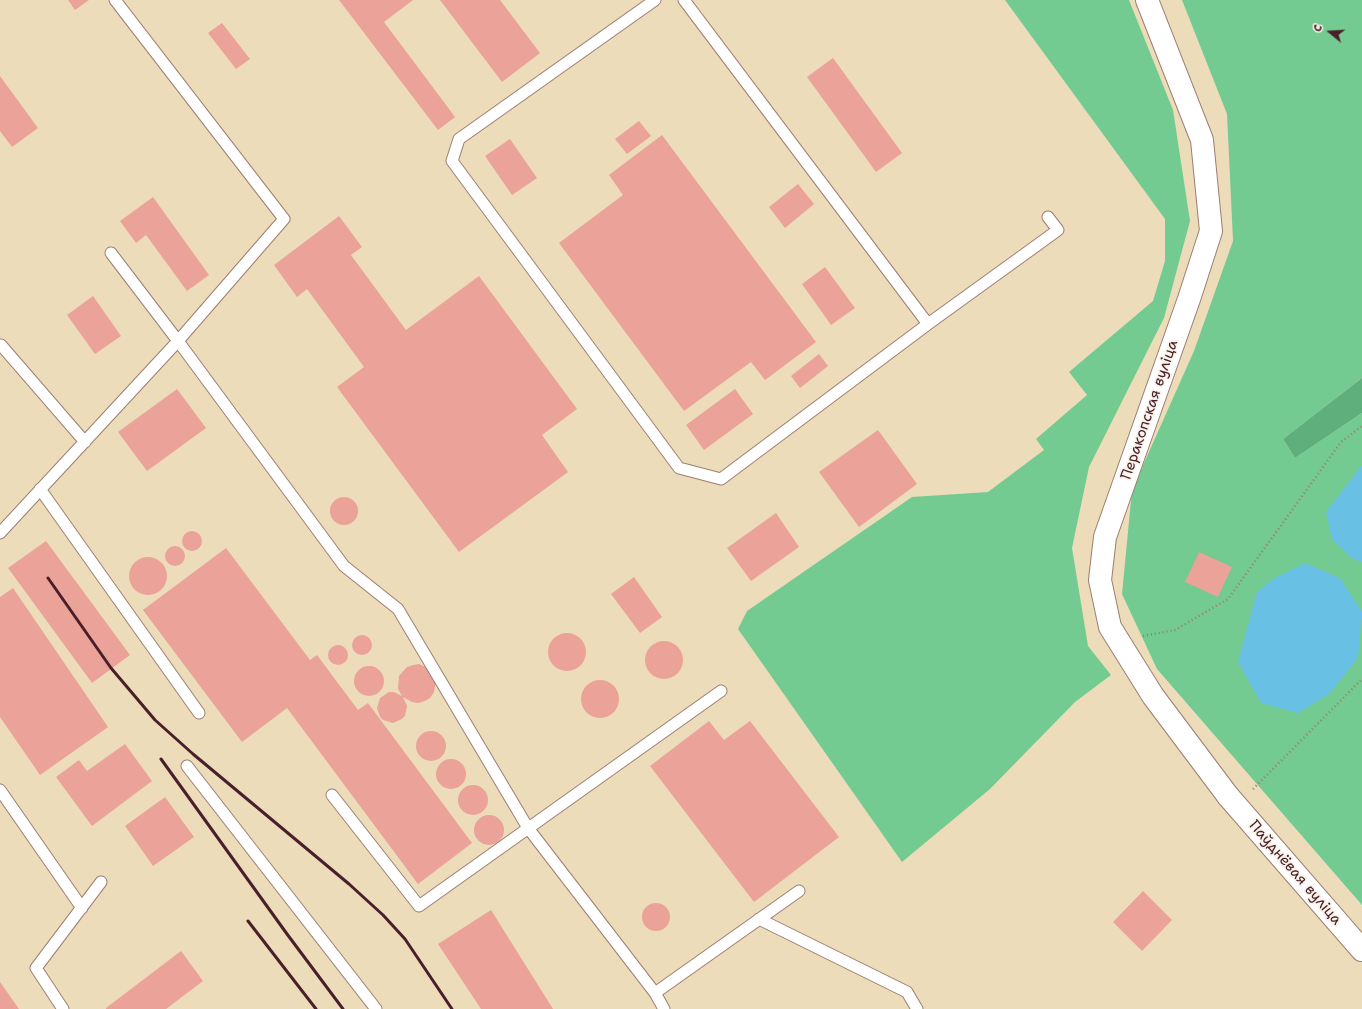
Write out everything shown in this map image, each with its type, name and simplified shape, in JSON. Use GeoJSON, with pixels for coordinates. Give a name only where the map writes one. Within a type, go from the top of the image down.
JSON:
{"type":"FeatureCollection","features":[{"type":"Feature","properties":{"kind":"street","name":"Перакопская вуліца"},"geometry":{"type":"LineString","coordinates":[[1147,0],[1202,140],[1211,232],[1189,299],[1105,537],[1100,580],[1110,627],[1119,642],[1153,696],[1233,800]]}},
{"type":"Feature","properties":{"kind":"street","name":"Паўднёвая вуліца"},"geometry":{"type":"LineString","coordinates":[[1233,800],[1362,950]]}},
{"type":"Feature","properties":{"kind":"lane"},"geometry":{"type":"LineString","coordinates":[[0,533],[178,341],[284,219],[115,0]]}},
{"type":"Feature","properties":{"kind":"lane"},"geometry":{"type":"LineString","coordinates":[[655,0],[459,139],[452,161],[679,468],[721,479],[928,324],[1058,230],[1048,217]]}},
{"type":"Feature","properties":{"kind":"lane"},"geometry":{"type":"LineString","coordinates":[[684,0],[928,324]]}},
{"type":"Feature","properties":{"kind":"lane"},"geometry":{"type":"LineString","coordinates":[[111,253],[344,566],[398,609],[528,828],[655,993],[664,1009]]}},
{"type":"Feature","properties":{"kind":"lane"},"geometry":{"type":"LineString","coordinates":[[1,345],[85,442]]}},
{"type":"Feature","properties":{"kind":"lane"},"geometry":{"type":"LineString","coordinates":[[40,490],[199,713]]}},
{"type":"Feature","properties":{"kind":"lane"},"geometry":{"type":"LineString","coordinates":[[332,795],[419,906],[721,691]]}},
{"type":"Feature","properties":{"kind":"lane"},"geometry":{"type":"LineString","coordinates":[[187,766],[376,1009]]}},
{"type":"Feature","properties":{"kind":"lane"},"geometry":{"type":"LineString","coordinates":[[0,790],[82,908]]}},
{"type":"Feature","properties":{"kind":"lane"},"geometry":{"type":"LineString","coordinates":[[63,1009],[36,968],[102,882]]}},
{"type":"Feature","properties":{"kind":"lane"},"geometry":{"type":"LineString","coordinates":[[655,993],[799,890]]}},
{"type":"Feature","properties":{"kind":"lane"},"geometry":{"type":"LineString","coordinates":[[759,919],[907,992],[917,1009]]}},
{"type":"Feature","properties":{"kind":"path"},"geometry":{"type":"LineString","coordinates":[[1119,642],[1174,630],[1228,599],[1341,442],[1362,426]]}},
{"type":"Feature","properties":{"kind":"path"},"geometry":{"type":"LineString","coordinates":[[1233,800],[1362,679]]}},
{"type":"Feature","properties":{"kind":"green space"},"geometry":{"type":"Polygon","coordinates":[[[1005,0],[1129,0],[1173,110],[1190,221],[1164,318],[1089,467],[1072,548],[1088,646],[1111,675],[1075,702],[990,789],[902,862],[738,629],[747,611],[912,497],[988,492],[1044,450],[1036,439],[1087,395],[1069,372],[1153,301],[1165,261],[1165,219],[1005,0]]]}},
{"type":"Feature","properties":{"kind":"green space"},"geometry":{"type":"Polygon","coordinates":[[[1182,0],[1362,0],[1362,378],[1283,439],[1295,458],[1362,413],[1362,905],[1157,669],[1122,594],[1132,490],[1194,351],[1233,241],[1227,114],[1182,0]]]}},
{"type":"Feature","properties":{"kind":"green space"},"geometry":{"type":"Polygon","coordinates":[[[1362,378],[1362,413],[1295,458],[1283,439],[1362,378]]]}},
{"type":"Feature","properties":{"kind":"water"},"geometry":{"type":"Polygon","coordinates":[[[1362,465],[1362,562],[1352,558],[1332,539],[1326,512],[1362,465]]]}},
{"type":"Feature","properties":{"kind":"water"},"geometry":{"type":"Polygon","coordinates":[[[1305,563],[1340,578],[1362,612],[1358,658],[1329,694],[1298,713],[1261,703],[1238,662],[1257,592],[1273,579],[1305,563]]]}},
{"type":"Feature","properties":{"kind":"building"},"geometry":{"type":"Polygon","coordinates":[[[68,0],[89,0],[75,10],[68,0]]]}},
{"type":"Feature","properties":{"kind":"building"},"geometry":{"type":"Polygon","coordinates":[[[339,0],[413,0],[384,22],[455,117],[438,130],[339,0]]]}},
{"type":"Feature","properties":{"kind":"building"},"geometry":{"type":"Polygon","coordinates":[[[440,0],[500,0],[540,53],[502,82],[440,0]]]}},
{"type":"Feature","properties":{"kind":"building"},"geometry":{"type":"Polygon","coordinates":[[[222,23],[250,59],[236,69],[208,33],[222,23]]]}},
{"type":"Feature","properties":{"kind":"building"},"geometry":{"type":"Polygon","coordinates":[[[833,58],[902,153],[876,172],[807,77],[833,58]]]}},
{"type":"Feature","properties":{"kind":"building"},"geometry":{"type":"Polygon","coordinates":[[[0,76],[38,128],[12,147],[0,131],[0,76]]]}},
{"type":"Feature","properties":{"kind":"building"},"geometry":{"type":"Polygon","coordinates":[[[639,121],[651,136],[627,154],[615,139],[639,121]]]}},
{"type":"Feature","properties":{"kind":"building"},"geometry":{"type":"Polygon","coordinates":[[[662,135],[816,342],[765,380],[751,362],[684,411],[559,243],[623,195],[609,175],[662,135]]]}},
{"type":"Feature","properties":{"kind":"building"},"geometry":{"type":"Polygon","coordinates":[[[510,139],[537,178],[512,195],[485,156],[510,139]]]}},
{"type":"Feature","properties":{"kind":"building"},"geometry":{"type":"Polygon","coordinates":[[[798,184],[814,204],[785,228],[769,207],[798,184]]]}},
{"type":"Feature","properties":{"kind":"building"},"geometry":{"type":"Polygon","coordinates":[[[153,197],[209,275],[187,291],[146,235],[136,243],[120,221],[153,197]]]}},
{"type":"Feature","properties":{"kind":"building"},"geometry":{"type":"Polygon","coordinates":[[[339,216],[362,247],[351,255],[406,330],[479,276],[577,409],[542,435],[568,472],[459,552],[337,387],[364,367],[307,289],[297,297],[274,265],[339,216]]]}},
{"type":"Feature","properties":{"kind":"building"},"geometry":{"type":"Polygon","coordinates":[[[825,267],[855,308],[831,325],[802,284],[825,267]]]}},
{"type":"Feature","properties":{"kind":"building"},"geometry":{"type":"Polygon","coordinates":[[[93,296],[121,336],[95,354],[67,315],[93,296]]]}},
{"type":"Feature","properties":{"kind":"building"},"geometry":{"type":"Polygon","coordinates":[[[819,354],[828,366],[800,388],[791,376],[819,354]]]}},
{"type":"Feature","properties":{"kind":"building"},"geometry":{"type":"Polygon","coordinates":[[[177,389],[206,428],[147,471],[118,432],[177,389]]]}},
{"type":"Feature","properties":{"kind":"building"},"geometry":{"type":"Polygon","coordinates":[[[735,389],[753,414],[704,450],[686,425],[735,389]]]}},
{"type":"Feature","properties":{"kind":"building"},"geometry":{"type":"Polygon","coordinates":[[[878,430],[917,484],[859,527],[819,472],[878,430]]]}},
{"type":"Feature","properties":{"kind":"building"},"geometry":{"type":"Polygon","coordinates":[[[344,497],[354,501],[358,511],[354,521],[344,525],[334,521],[330,511],[334,501],[344,497]]]}},
{"type":"Feature","properties":{"kind":"building"},"geometry":{"type":"Polygon","coordinates":[[[776,513],[799,547],[751,581],[727,548],[776,513]]]}},
{"type":"Feature","properties":{"kind":"building"},"geometry":{"type":"Polygon","coordinates":[[[192,531],[199,534],[202,541],[199,548],[192,551],[185,548],[182,541],[185,534],[192,531]]]}},
{"type":"Feature","properties":{"kind":"building"},"geometry":{"type":"Polygon","coordinates":[[[46,541],[130,655],[92,683],[8,568],[46,541]]]}},
{"type":"Feature","properties":{"kind":"building"},"geometry":{"type":"Polygon","coordinates":[[[175,546],[182,549],[185,556],[182,563],[175,566],[168,563],[165,556],[168,549],[175,546]]]}},
{"type":"Feature","properties":{"kind":"building"},"geometry":{"type":"Polygon","coordinates":[[[226,548],[310,660],[317,655],[358,710],[368,703],[472,843],[418,884],[287,708],[242,742],[143,610],[226,548]]]}},
{"type":"Feature","properties":{"kind":"building"},"geometry":{"type":"Polygon","coordinates":[[[1199,552],[1232,567],[1218,597],[1185,582],[1199,552]]]}},
{"type":"Feature","properties":{"kind":"building"},"geometry":{"type":"Polygon","coordinates":[[[144,557],[152,557],[162,562],[166,569],[166,583],[162,590],[152,595],[144,595],[134,590],[132,587],[129,580],[129,572],[134,562],[137,560],[144,557]]]}},
{"type":"Feature","properties":{"kind":"building"},"geometry":{"type":"Polygon","coordinates":[[[634,577],[662,617],[640,633],[611,594],[634,577]]]}},
{"type":"Feature","properties":{"kind":"building"},"geometry":{"type":"Polygon","coordinates":[[[13,588],[108,727],[40,775],[0,717],[0,597],[13,588]]]}},
{"type":"Feature","properties":{"kind":"building"},"geometry":{"type":"Polygon","coordinates":[[[563,633],[571,633],[578,636],[583,641],[586,652],[583,663],[578,668],[571,671],[563,671],[556,668],[551,663],[548,656],[548,648],[551,641],[556,636],[563,633]]]}},
{"type":"Feature","properties":{"kind":"building"},"geometry":{"type":"Polygon","coordinates":[[[362,635],[369,638],[372,645],[369,652],[362,655],[355,652],[352,645],[355,638],[362,635]]]}},
{"type":"Feature","properties":{"kind":"building"},"geometry":{"type":"Polygon","coordinates":[[[660,641],[668,641],[675,644],[680,649],[683,660],[680,671],[675,676],[668,679],[660,679],[653,676],[648,671],[645,664],[645,656],[648,649],[653,644],[660,641]]]}},
{"type":"Feature","properties":{"kind":"building"},"geometry":{"type":"Polygon","coordinates":[[[338,645],[345,648],[348,655],[345,662],[338,665],[331,662],[328,655],[331,648],[338,645]]]}},
{"type":"Feature","properties":{"kind":"building"},"geometry":{"type":"Polygon","coordinates":[[[419,664],[430,669],[436,680],[434,692],[430,698],[418,703],[412,702],[403,697],[407,706],[405,716],[393,723],[383,720],[380,717],[377,708],[380,698],[389,692],[394,692],[402,696],[398,689],[399,676],[407,667],[419,664]]]}},
{"type":"Feature","properties":{"kind":"building"},"geometry":{"type":"Polygon","coordinates":[[[369,666],[380,670],[384,681],[380,692],[369,696],[358,692],[354,681],[358,670],[369,666]]]}},
{"type":"Feature","properties":{"kind":"building"},"geometry":{"type":"Polygon","coordinates":[[[596,680],[604,680],[611,683],[616,688],[619,699],[616,710],[611,715],[604,718],[596,718],[589,715],[584,710],[581,703],[581,695],[584,688],[589,683],[596,680]]]}},
{"type":"Feature","properties":{"kind":"building"},"geometry":{"type":"Polygon","coordinates":[[[709,721],[724,740],[750,721],[839,837],[754,902],[650,766],[709,721]]]}},
{"type":"Feature","properties":{"kind":"building"},"geometry":{"type":"Polygon","coordinates":[[[431,731],[442,735],[446,746],[442,757],[431,761],[420,757],[416,746],[420,735],[431,731]]]}},
{"type":"Feature","properties":{"kind":"building"},"geometry":{"type":"Polygon","coordinates":[[[125,744],[152,781],[92,826],[56,777],[79,760],[87,771],[125,744]]]}},
{"type":"Feature","properties":{"kind":"building"},"geometry":{"type":"Polygon","coordinates":[[[451,759],[462,763],[466,774],[462,785],[451,789],[440,785],[436,774],[440,763],[451,759]]]}},
{"type":"Feature","properties":{"kind":"building"},"geometry":{"type":"Polygon","coordinates":[[[473,785],[484,789],[488,800],[484,811],[473,815],[462,811],[458,800],[462,789],[473,785]]]}},
{"type":"Feature","properties":{"kind":"building"},"geometry":{"type":"Polygon","coordinates":[[[165,797],[194,837],[153,866],[125,826],[165,797]]]}},
{"type":"Feature","properties":{"kind":"building"},"geometry":{"type":"Polygon","coordinates":[[[489,815],[500,819],[504,830],[500,841],[489,845],[478,841],[474,830],[478,819],[489,815]]]}},
{"type":"Feature","properties":{"kind":"building"},"geometry":{"type":"Polygon","coordinates":[[[1143,891],[1172,920],[1142,951],[1113,922],[1143,891]]]}},
{"type":"Feature","properties":{"kind":"building"},"geometry":{"type":"Polygon","coordinates":[[[656,903],[666,907],[670,917],[666,927],[656,931],[646,927],[642,917],[646,907],[656,903]]]}},
{"type":"Feature","properties":{"kind":"building"},"geometry":{"type":"Polygon","coordinates":[[[491,910],[553,1009],[481,1009],[438,944],[491,910]]]}},
{"type":"Feature","properties":{"kind":"building"},"geometry":{"type":"Polygon","coordinates":[[[181,951],[203,981],[166,1009],[106,1009],[106,1008],[181,951]]]}},
{"type":"Feature","properties":{"kind":"building"},"geometry":{"type":"Polygon","coordinates":[[[0,982],[19,1009],[0,1009],[0,982]]]}},
{"type":"Feature","properties":{"kind":"railway"},"geometry":{"type":"LineString","coordinates":[[48,578],[111,668],[155,720],[193,754],[349,884],[383,915],[405,939],[452,1009]]}},
{"type":"Feature","properties":{"kind":"railway"},"geometry":{"type":"LineString","coordinates":[[161,759],[343,1009]]}},
{"type":"Feature","properties":{"kind":"railway"},"geometry":{"type":"LineString","coordinates":[[248,921],[316,1009]]}}]}
